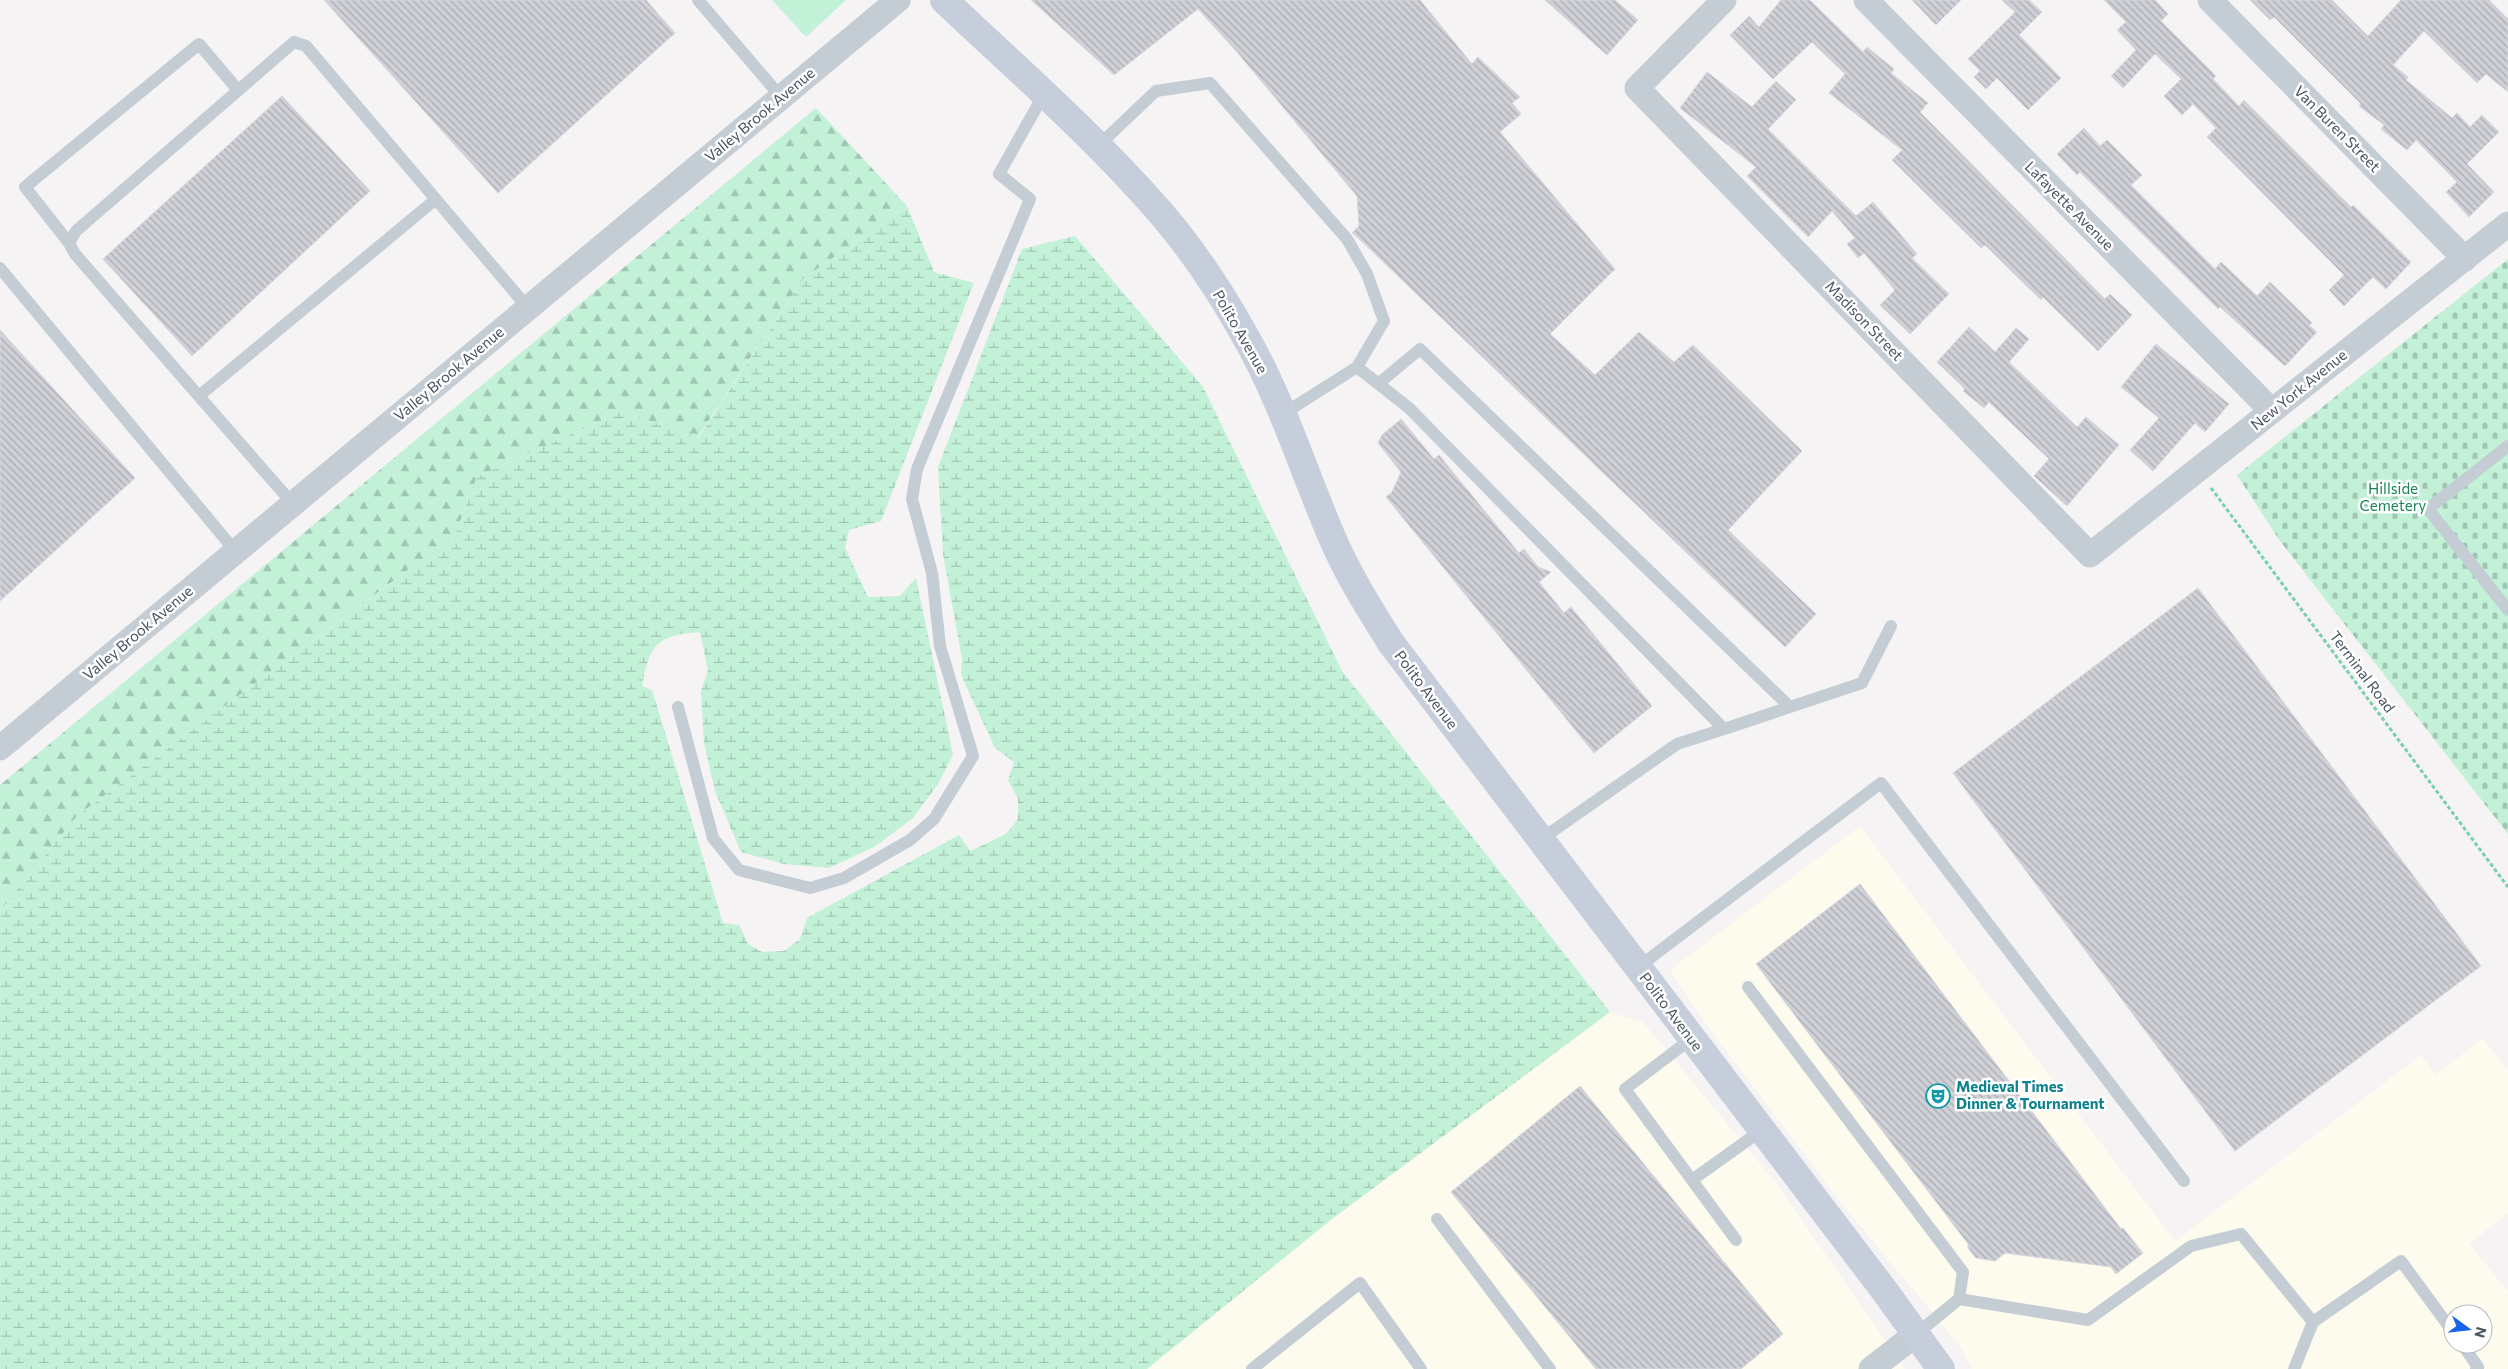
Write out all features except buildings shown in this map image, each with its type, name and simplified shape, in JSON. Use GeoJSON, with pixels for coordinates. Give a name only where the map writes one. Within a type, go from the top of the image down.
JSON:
{"type":"FeatureCollection","features":[{"type":"Feature","properties":{"kind":"street","name":"Polito Avenue"},"geometry":{"type":"LineString","coordinates":[[944,0],[1098,146],[1162,214],[1206,272],[1244,334],[1284,414],[1331,535],[1356,586],[1391,643],[1884,1290],[1941,1369]]}},
{"type":"Feature","properties":{"kind":"street","name":"Madison Street"},"geometry":{"type":"LineString","coordinates":[[1724,0],[1637,88],[2090,554]]}},
{"type":"Feature","properties":{"kind":"street","name":"Lafayette Avenue"},"geometry":{"type":"LineString","coordinates":[[1866,0],[2272,411]]}},
{"type":"Feature","properties":{"kind":"street","name":"Van Buren Street"},"geometry":{"type":"LineString","coordinates":[[2210,0],[2465,259]]}},
{"type":"Feature","properties":{"kind":"street","name":"Valley Brook Avenue"},"geometry":{"type":"LineString","coordinates":[[0,748],[892,2]]}},
{"type":"Feature","properties":{"kind":"street","name":"New York Avenue"},"geometry":{"type":"LineString","coordinates":[[2090,554],[2198,471],[2508,224]]}},
{"type":"Feature","properties":{"kind":"street"},"geometry":{"type":"LineString","coordinates":[[1871,1369],[1915,1335]]}},
{"type":"Feature","properties":{"kind":"lane"},"geometry":{"type":"LineString","coordinates":[[698,0],[780,97]]}},
{"type":"Feature","properties":{"kind":"lane"},"geometry":{"type":"LineString","coordinates":[[69,243],[76,231],[294,42],[306,46],[528,308]]}},
{"type":"Feature","properties":{"kind":"lane"},"geometry":{"type":"LineString","coordinates":[[238,90],[199,44],[25,187],[69,243],[75,254],[293,504]]}},
{"type":"Feature","properties":{"kind":"lane"},"geometry":{"type":"LineString","coordinates":[[1098,146],[1156,91],[1210,83],[1347,239],[1367,274],[1384,321],[1357,367],[1284,414]]}},
{"type":"Feature","properties":{"kind":"lane"},"geometry":{"type":"LineString","coordinates":[[678,707],[713,838],[739,870],[810,888],[844,878],[910,840],[934,819],[954,788],[973,756],[940,646],[932,573],[912,499],[917,468],[1030,199],[999,174],[1044,94]]}},
{"type":"Feature","properties":{"kind":"lane"},"geometry":{"type":"LineString","coordinates":[[199,396],[436,199]]}},
{"type":"Feature","properties":{"kind":"lane"},"geometry":{"type":"LineString","coordinates":[[0,268],[236,552]]}},
{"type":"Feature","properties":{"kind":"lane"},"geometry":{"type":"LineString","coordinates":[[1378,384],[1420,349],[1790,707]]}},
{"type":"Feature","properties":{"kind":"lane"},"geometry":{"type":"LineString","coordinates":[[1357,367],[1409,408],[1724,729]]}},
{"type":"Feature","properties":{"kind":"lane"},"geometry":{"type":"LineString","coordinates":[[2508,446],[2428,509],[2508,610]]}},
{"type":"Feature","properties":{"kind":"lane"},"geometry":{"type":"LineString","coordinates":[[1540,840],[1676,744],[1862,683],[1891,626]]}},
{"type":"Feature","properties":{"kind":"lane"},"geometry":{"type":"LineString","coordinates":[[1637,968],[1881,783],[2184,1181]]}},
{"type":"Feature","properties":{"kind":"lane"},"geometry":{"type":"LineString","coordinates":[[1748,987],[1963,1272],[1959,1300],[1915,1335]]}},
{"type":"Feature","properties":{"kind":"lane"},"geometry":{"type":"LineString","coordinates":[[1691,1039],[1625,1089],[1736,1240]]}},
{"type":"Feature","properties":{"kind":"lane"},"geometry":{"type":"LineString","coordinates":[[1692,1180],[1762,1130]]}},
{"type":"Feature","properties":{"kind":"lane"},"geometry":{"type":"LineString","coordinates":[[1437,1219],[1550,1369]]}},
{"type":"Feature","properties":{"kind":"lane"},"geometry":{"type":"LineString","coordinates":[[1959,1300],[2088,1320],[2192,1246],[2241,1234],[2313,1322]]}},
{"type":"Feature","properties":{"kind":"lane"},"geometry":{"type":"LineString","coordinates":[[2294,1369],[2313,1322],[2401,1261],[2443,1318]]}},
{"type":"Feature","properties":{"kind":"lane"},"geometry":{"type":"LineString","coordinates":[[1252,1369],[1360,1283],[1421,1369]]}},
{"type":"Feature","properties":{"kind":"lane"},"geometry":{"type":"LineString","coordinates":[[2469,1354],[2478,1367],[2476,1369]]}},
{"type":"Feature","properties":{"kind":"path","name":"Terminal Road"},"geometry":{"type":"LineString","coordinates":[[2198,471],[2508,887]]}},
{"type":"Feature","properties":{"kind":"shaded area"},"geometry":{"type":"Polygon","coordinates":[[[1860,826],[2175,1241],[2421,1055],[2436,1075],[2483,1038],[2508,1072],[2508,1213],[2469,1244],[2508,1291],[2508,1369],[1972,1369],[1960,1346],[1842,1204],[1708,1027],[1670,970],[1860,826]]]}},
{"type":"Feature","properties":{"kind":"shaded area"},"geometry":{"type":"Polygon","coordinates":[[[1610,1012],[1643,1022],[1777,1184],[1905,1369],[1147,1369],[1332,1219],[1610,1012]]]}},
{"type":"Feature","properties":{"kind":"green space"},"geometry":{"type":"Polygon","coordinates":[[[772,0],[846,0],[806,37],[772,0]]]}},
{"type":"Feature","properties":{"kind":"green space"},"geometry":{"type":"Polygon","coordinates":[[[816,108],[907,206],[803,279],[697,438],[622,411],[477,477],[455,535],[77,816],[0,911],[0,785],[816,108]]]}},
{"type":"Feature","properties":{"kind":"green space"},"geometry":{"type":"Polygon","coordinates":[[[907,206],[934,272],[974,283],[881,521],[849,530],[845,548],[868,597],[900,596],[916,578],[953,755],[938,784],[913,818],[874,847],[829,868],[784,864],[741,852],[715,791],[704,743],[701,691],[708,671],[700,632],[674,636],[658,645],[648,661],[642,686],[652,690],[723,923],[739,925],[748,944],[762,952],[784,951],[800,939],[807,918],[959,835],[970,851],[1006,834],[1018,819],[1018,799],[1008,780],[1014,762],[995,748],[961,675],[962,659],[943,554],[938,467],[1022,249],[1075,236],[1203,387],[1342,671],[1610,1012],[1332,1219],[1147,1369],[0,1369],[0,911],[77,816],[455,535],[477,477],[622,411],[698,438],[803,279],[907,206]]]}},
{"type":"Feature","properties":{"kind":"green space","name":"Hillside Cemetery"},"geometry":{"type":"Polygon","coordinates":[[[2508,259],[2508,834],[2280,541],[2237,475],[2508,259]]]}},
{"type":"Feature","properties":{"kind":"place","name":"Medieval Times Dinner & Tournament"},"geometry":{"type":"Point","coordinates":[1938,1096]}}]}
